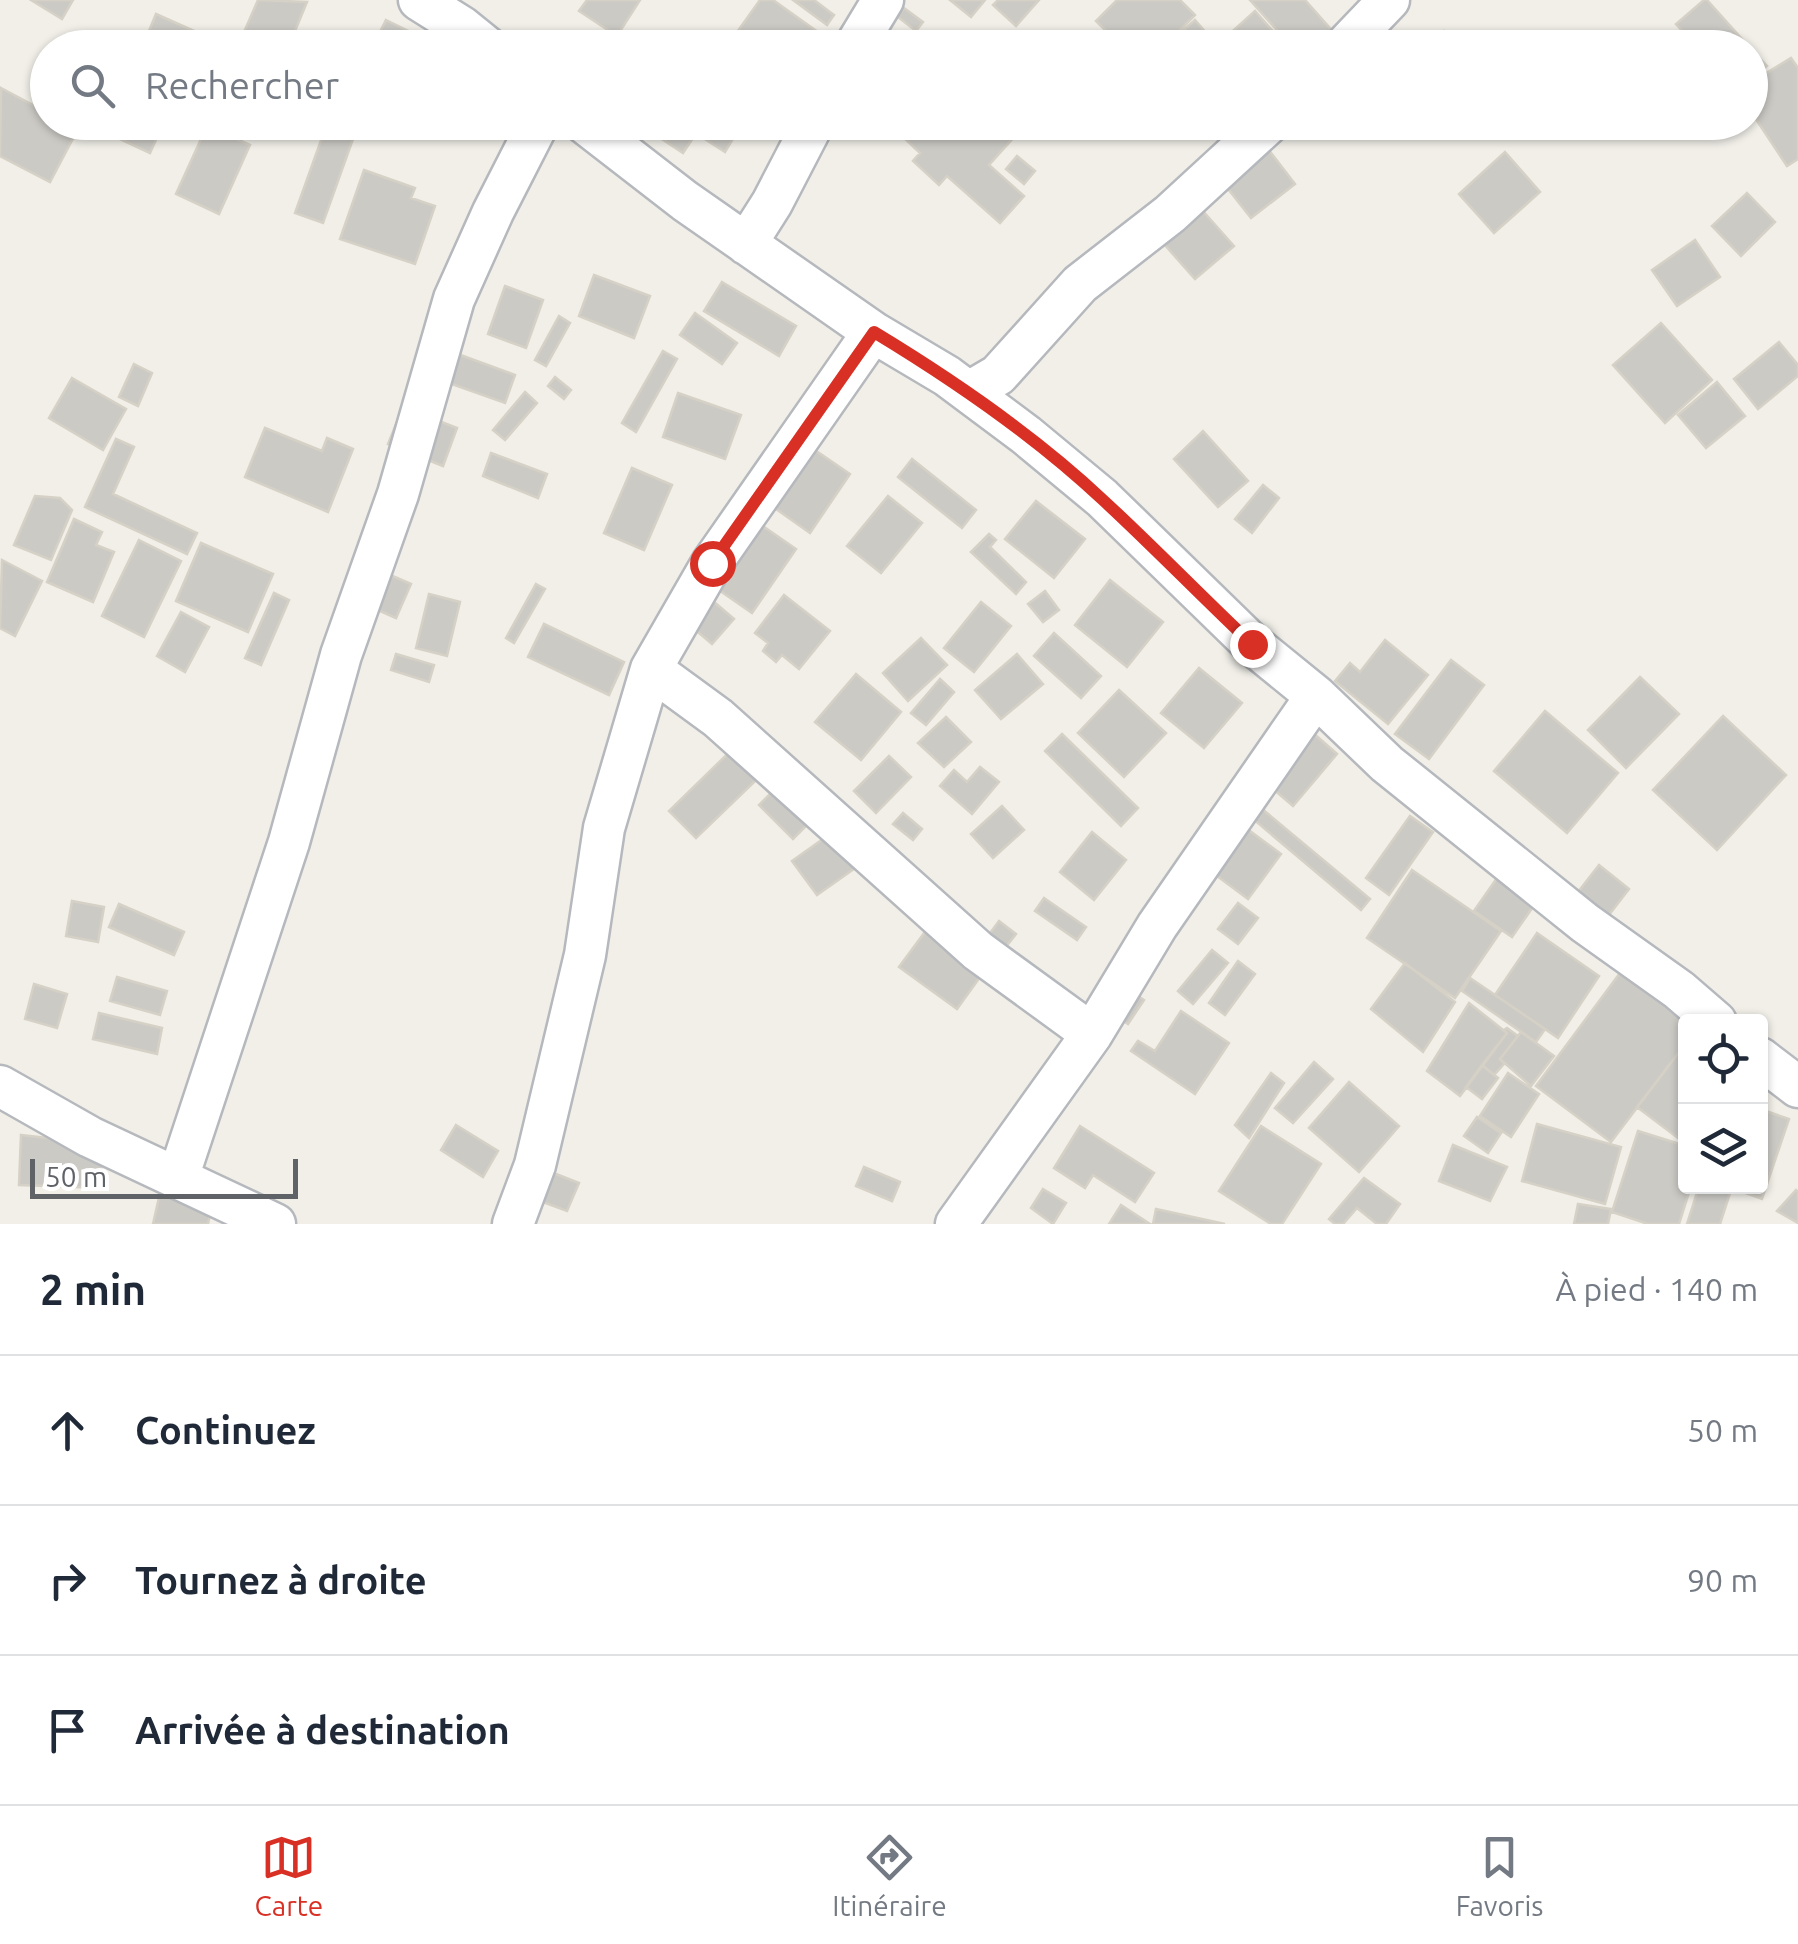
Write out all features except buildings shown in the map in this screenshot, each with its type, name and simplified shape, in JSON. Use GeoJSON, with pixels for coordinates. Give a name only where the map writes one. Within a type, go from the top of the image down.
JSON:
{"type":"FeatureCollection","features":[{"type":"Feature","properties":{"kind":"street"},"geometry":{"type":"LineString","coordinates":[[419,0],[462,30]]}},
{"type":"Feature","properties":{"kind":"street"},"geometry":{"type":"LineString","coordinates":[[865,30],[884,0]]}},
{"type":"Feature","properties":{"kind":"street"},"geometry":{"type":"LineString","coordinates":[[1361,30],[1390,0]]}},
{"type":"Feature","properties":{"kind":"street"},"geometry":{"type":"LineString","coordinates":[[178,1178],[290,842],[341,656],[398,494],[454,300],[530,140]]}},
{"type":"Feature","properties":{"kind":"street"},"geometry":{"type":"LineString","coordinates":[[606,140],[684,201],[874,332],[969,392],[1102,498],[1252,644],[1316,696],[1388,764],[1493,851],[1706,1014]]}},
{"type":"Feature","properties":{"kind":"street"},"geometry":{"type":"LineString","coordinates":[[746,244],[805,140]]}},
{"type":"Feature","properties":{"kind":"street"},"geometry":{"type":"LineString","coordinates":[[969,392],[998,375],[1080,284],[1170,214],[1250,140]]}},
{"type":"Feature","properties":{"kind":"street"},"geometry":{"type":"LineString","coordinates":[[513,1224],[535,1166],[585,955],[604,828],[651,669],[712,563],[874,332]]}},
{"type":"Feature","properties":{"kind":"street"},"geometry":{"type":"LineString","coordinates":[[651,669],[718,718],[978,951],[1092,1034]]}},
{"type":"Feature","properties":{"kind":"street"},"geometry":{"type":"LineString","coordinates":[[956,1224],[1092,1034],[1157,926],[1316,696]]}},
{"type":"Feature","properties":{"kind":"street"},"geometry":{"type":"LineString","coordinates":[[1768,1064],[1798,1087]]}},
{"type":"Feature","properties":{"kind":"street"},"geometry":{"type":"LineString","coordinates":[[0,1086],[90,1137],[275,1224]]}},
{"type":"Feature","properties":{"kind":"route"},"geometry":{"type":"LineString","coordinates":[[712,563],[874,332],[948,376],[1026,435],[1102,498],[1252,644]]}}]}
